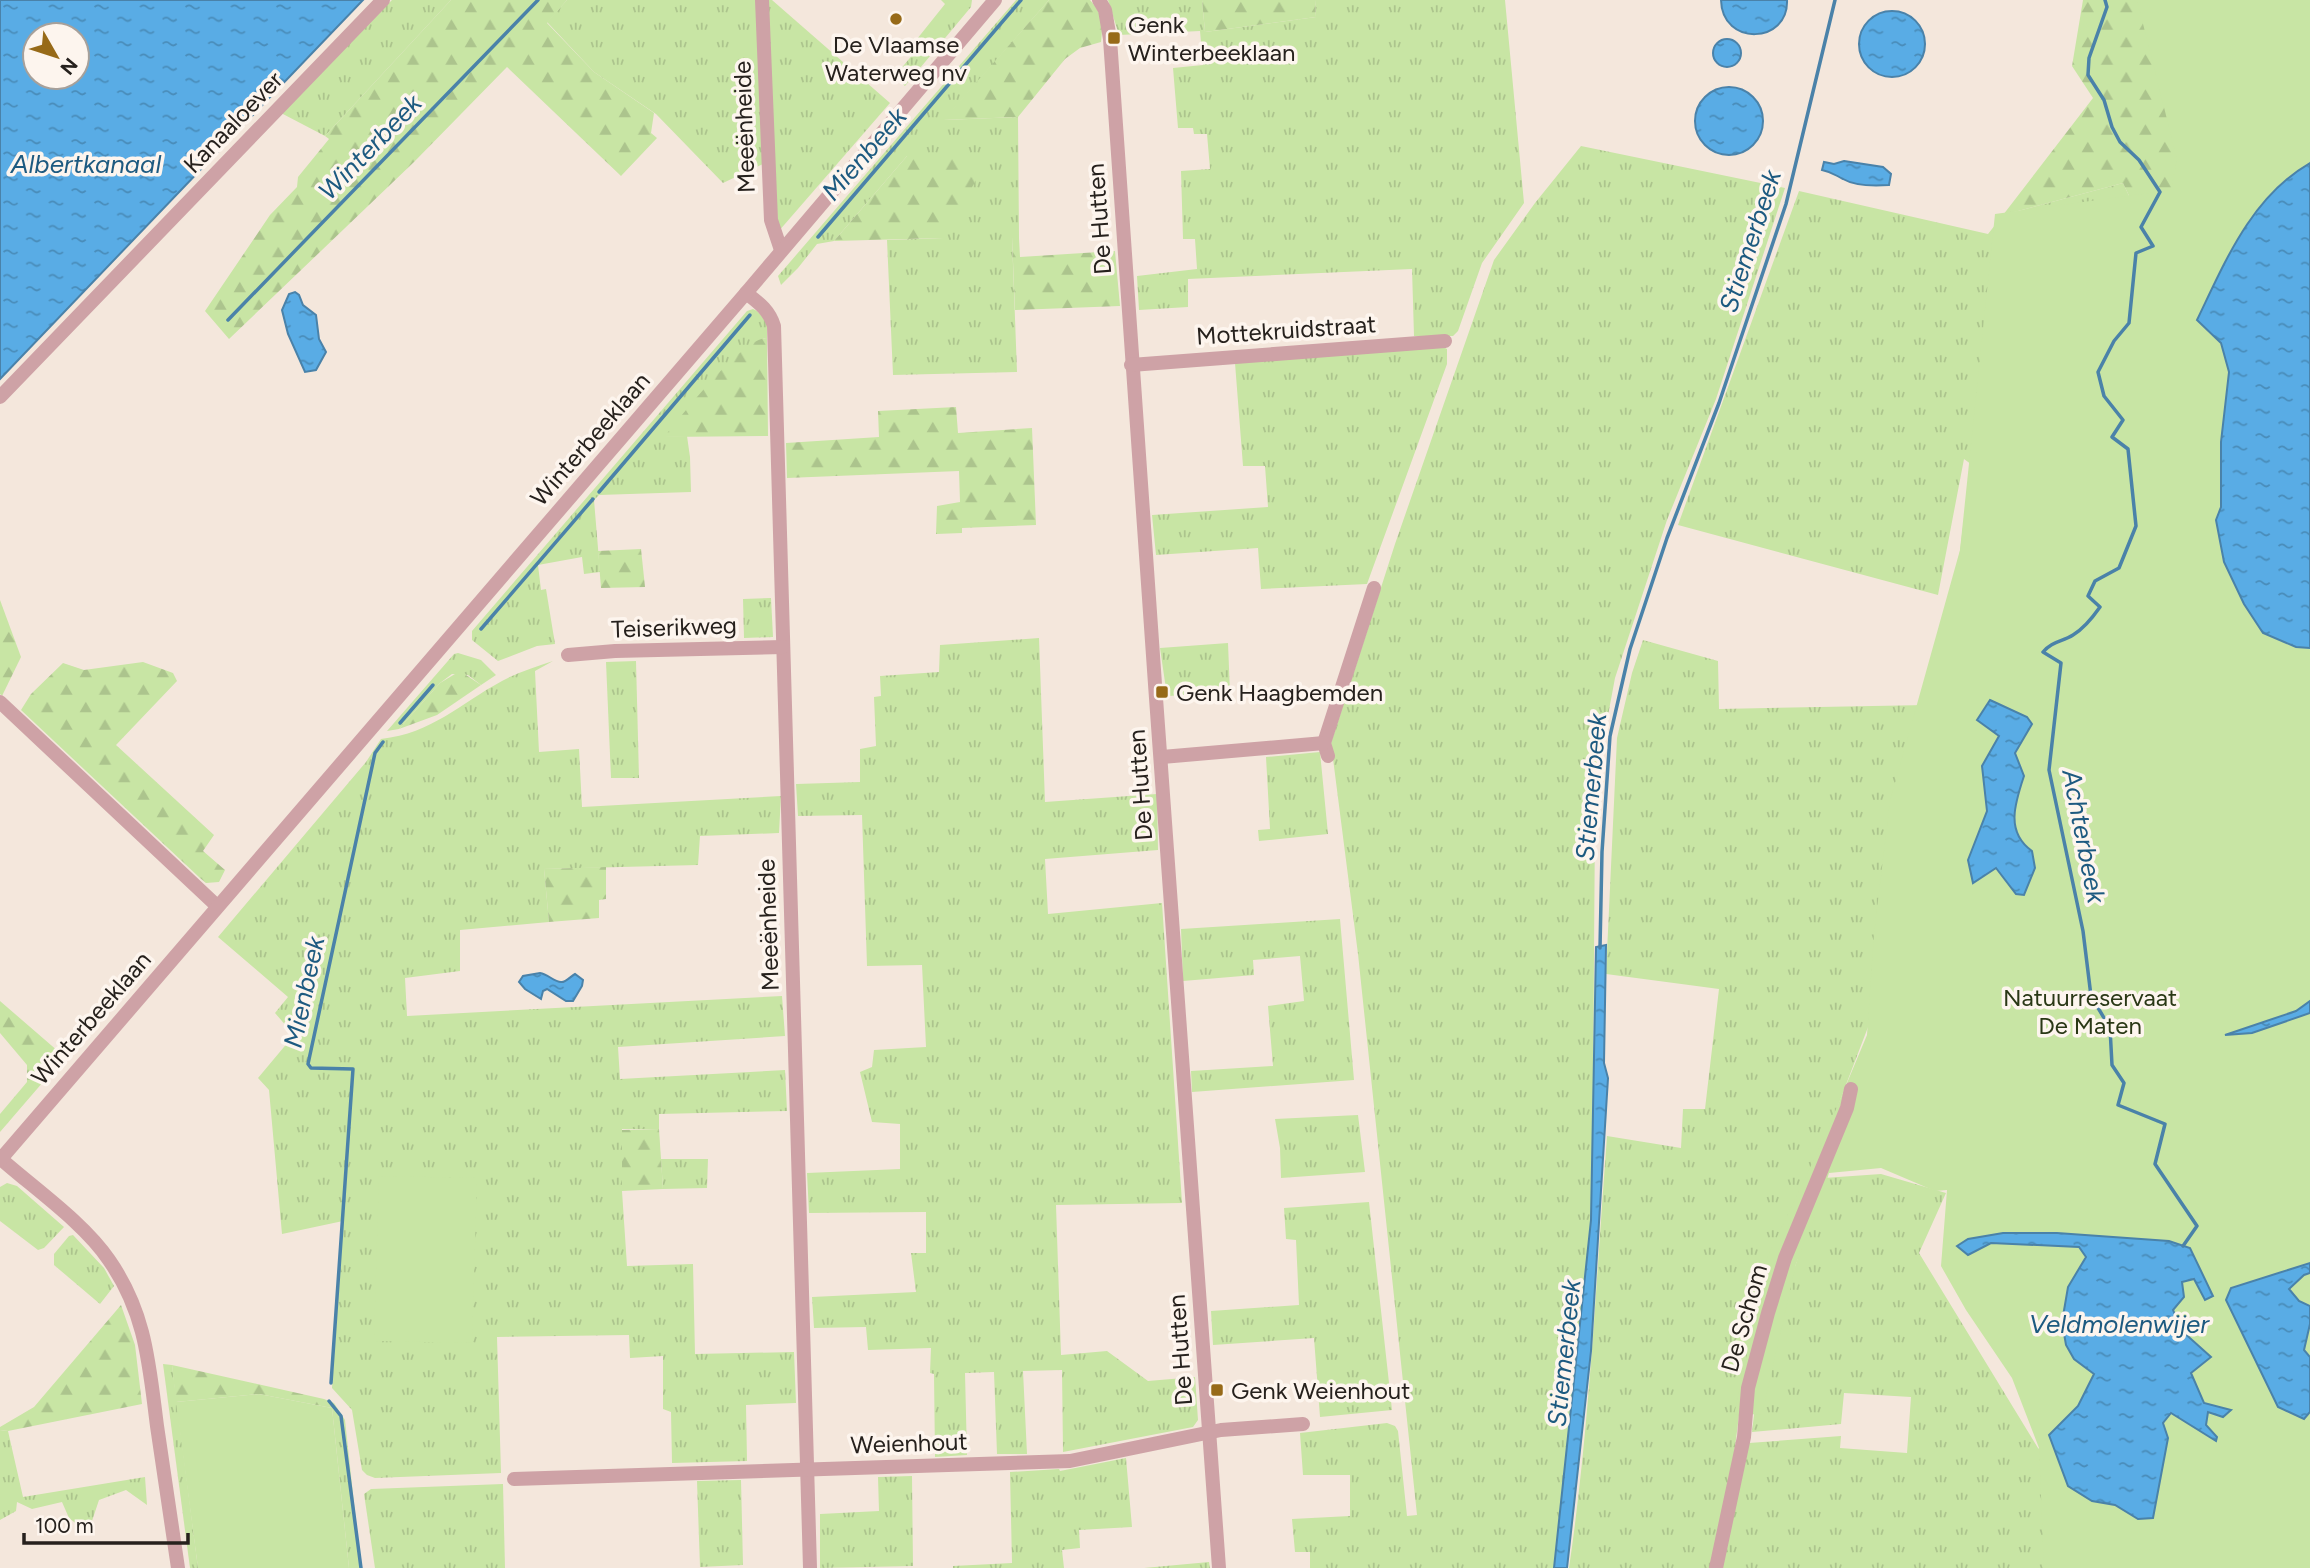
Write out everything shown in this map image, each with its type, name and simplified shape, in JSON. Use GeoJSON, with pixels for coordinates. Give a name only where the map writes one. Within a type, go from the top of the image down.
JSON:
{"type":"FeatureCollection","features":[{"type":"Feature","properties":{"kind":"street","name":"Kanaaloever"},"geometry":{"type":"LineString","coordinates":[[0,397],[383,0]]}},
{"type":"Feature","properties":{"kind":"street","name":"Meeënheide"},"geometry":{"type":"LineString","coordinates":[[762,0],[771,220],[781,250]]}},
{"type":"Feature","properties":{"kind":"street","name":"De Hutten"},"geometry":{"type":"LineString","coordinates":[[1099,0],[1105,10],[1109,31],[1219,1568]]}},
{"type":"Feature","properties":{"kind":"street","name":"Winterbeeklaan"},"geometry":{"type":"LineString","coordinates":[[0,1159],[746,293],[993,1]]}},
{"type":"Feature","properties":{"kind":"street","name":"Meeënheide"},"geometry":{"type":"LineString","coordinates":[[746,293],[765,308],[774,326],[810,1568]]}},
{"type":"Feature","properties":{"kind":"street","name":"Mottekruidstraat"},"geometry":{"type":"LineString","coordinates":[[1131,365],[1445,341]]}},
{"type":"Feature","properties":{"kind":"street"},"geometry":{"type":"LineString","coordinates":[[1162,757],[1326,750],[1374,588]]}},
{"type":"Feature","properties":{"kind":"street","name":"Teiserikweg"},"geometry":{"type":"LineString","coordinates":[[568,655],[615,651],[783,647]]}},
{"type":"Feature","properties":{"kind":"street"},"geometry":{"type":"LineString","coordinates":[[0,702],[217,906]]}},
{"type":"Feature","properties":{"kind":"street","name":"De Schom"},"geometry":{"type":"LineString","coordinates":[[1716,1568],[1744,1437],[1748,1388],[1768,1313],[1785,1258],[1847,1108],[1851,1089]]}},
{"type":"Feature","properties":{"kind":"street"},"geometry":{"type":"LineString","coordinates":[[0,1159],[89,1235],[127,1288],[140,1320],[147,1356],[178,1568]]}},
{"type":"Feature","properties":{"kind":"street","name":"Weienhout"},"geometry":{"type":"LineString","coordinates":[[514,1479],[1070,1461],[1209,1433],[1303,1424]]}},
{"type":"Feature","properties":{"kind":"green space"},"geometry":{"type":"Polygon","coordinates":[[[392,0],[451,0],[325,136],[281,113],[392,0]]]}},
{"type":"Feature","properties":{"kind":"green space"},"geometry":{"type":"Polygon","coordinates":[[[451,0],[567,0],[547,23],[594,72],[654,113],[651,133],[657,138],[621,176],[507,67],[414,162],[229,339],[205,311],[270,215],[297,187],[298,177],[329,139],[325,136],[451,0]]]}},
{"type":"Feature","properties":{"kind":"green space"},"geometry":{"type":"Polygon","coordinates":[[[567,0],[758,0],[765,163],[723,183],[656,114],[594,72],[547,22],[567,0]]]}},
{"type":"Feature","properties":{"kind":"green space"},"geometry":{"type":"Polygon","coordinates":[[[767,0],[772,0],[890,103],[778,232],[767,0]]]}},
{"type":"Feature","properties":{"kind":"green space"},"geometry":{"type":"Polygon","coordinates":[[[941,0],[972,0],[971,7],[905,86],[894,77],[914,53],[909,49],[945,4],[941,0]]]}},
{"type":"Feature","properties":{"kind":"green space"},"geometry":{"type":"Polygon","coordinates":[[[1016,0],[1049,0],[944,120],[1018,117],[1019,238],[1012,238],[1017,372],[893,375],[887,240],[943,238],[907,156],[834,241],[817,244],[781,285],[778,276],[1016,0]]]}},
{"type":"Feature","properties":{"kind":"green space"},"geometry":{"type":"Polygon","coordinates":[[[1049,0],[1090,0],[1101,20],[1101,42],[1080,48],[1065,59],[1018,117],[943,120],[1049,0]]]}},
{"type":"Feature","properties":{"kind":"green space"},"geometry":{"type":"Polygon","coordinates":[[[1108,0],[1202,0],[1205,32],[1316,17],[1315,0],[1505,0],[1524,203],[1482,263],[1458,331],[1453,336],[1414,336],[1412,269],[1188,279],[1188,307],[1139,310],[1137,276],[1197,269],[1195,239],[1183,239],[1181,171],[1210,169],[1207,134],[1194,134],[1193,128],[1178,128],[1173,68],[1203,65],[1200,31],[1119,35],[1108,0]]]}},
{"type":"Feature","properties":{"kind":"green space"},"geometry":{"type":"Polygon","coordinates":[[[1202,0],[1315,0],[1316,17],[1205,32],[1202,0]]]}},
{"type":"Feature","properties":{"kind":"green space"},"geometry":{"type":"Polygon","coordinates":[[[2083,0],[2146,0],[2201,187],[2139,217],[2123,183],[2003,215],[2093,98],[2072,66],[2083,0]]]}},
{"type":"Feature","properties":{"kind":"green space","name":"Natuurreservaat De Maten"},"geometry":{"type":"Polygon","coordinates":[[[2137,0],[2310,0],[2310,1568],[2044,1568],[2039,1448],[2012,1378],[1966,1310],[1941,1266],[1947,1190],[1935,1191],[1881,1168],[1829,1173],[1796,1264],[1762,1414],[1734,1415],[1768,1256],[1824,1138],[1867,1035],[1874,934],[1890,801],[1960,550],[1995,214],[2171,190],[2177,159],[2137,0]]]}},
{"type":"Feature","properties":{"kind":"green space"},"geometry":{"type":"Polygon","coordinates":[[[1581,146],[1785,188],[1716,399],[1667,520],[1615,678],[1604,737],[1595,820],[1592,1224],[1557,1568],[1310,1568],[1310,1552],[1295,1552],[1292,1519],[1350,1516],[1350,1475],[1303,1475],[1300,1433],[1387,1423],[1395,1426],[1398,1431],[1407,1516],[1417,1515],[1358,954],[1331,743],[1395,544],[1494,260],[1581,146]]]}},
{"type":"Feature","properties":{"kind":"green space"},"geometry":{"type":"Polygon","coordinates":[[[991,154],[943,238],[834,241],[907,156],[991,154]]]}},
{"type":"Feature","properties":{"kind":"green space"},"geometry":{"type":"Polygon","coordinates":[[[2123,183],[2139,217],[1937,742],[1963,526],[1979,470],[1964,459],[1938,595],[1678,525],[1799,191],[1988,234],[2003,215],[2123,183]]]}},
{"type":"Feature","properties":{"kind":"green space"},"geometry":{"type":"Polygon","coordinates":[[[1012,237],[1019,238],[1020,257],[1115,251],[1120,306],[1015,310],[1012,237]]]}},
{"type":"Feature","properties":{"kind":"green space"},"geometry":{"type":"Polygon","coordinates":[[[753,309],[767,321],[767,338],[665,437],[687,436],[691,492],[599,495],[594,500],[600,572],[584,574],[582,557],[538,565],[541,590],[546,589],[555,644],[537,646],[498,661],[472,640],[472,631],[747,311],[753,309]]]}},
{"type":"Feature","properties":{"kind":"green space"},"geometry":{"type":"Polygon","coordinates":[[[767,338],[768,436],[664,437],[728,364],[756,341],[767,338]]]}},
{"type":"Feature","properties":{"kind":"green space"},"geometry":{"type":"Polygon","coordinates":[[[1443,347],[1447,349],[1447,364],[1367,584],[1261,589],[1258,548],[1156,555],[1152,515],[1268,507],[1265,466],[1243,466],[1235,363],[1443,347]]]}},
{"type":"Feature","properties":{"kind":"green space"},"geometry":{"type":"Polygon","coordinates":[[[956,407],[958,433],[1032,428],[1036,525],[962,528],[962,533],[936,534],[937,506],[960,502],[959,471],[787,478],[786,443],[879,437],[878,411],[956,407]]]}},
{"type":"Feature","properties":{"kind":"green space"},"geometry":{"type":"Polygon","coordinates":[[[641,549],[645,587],[601,588],[598,551],[641,549]]]}},
{"type":"Feature","properties":{"kind":"green space"},"geometry":{"type":"Polygon","coordinates":[[[771,598],[773,637],[744,638],[743,599],[771,598]]]}},
{"type":"Feature","properties":{"kind":"green space"},"geometry":{"type":"Polygon","coordinates":[[[0,600],[21,657],[2,696],[0,694],[0,600]]]}},
{"type":"Feature","properties":{"kind":"green space"},"geometry":{"type":"Polygon","coordinates":[[[1039,638],[1045,802],[1157,794],[1158,850],[1045,859],[1048,914],[1162,903],[1182,1203],[1056,1205],[1061,1355],[1107,1351],[1148,1381],[1195,1377],[1198,1420],[1193,1427],[1063,1452],[1062,1370],[1023,1371],[1027,1454],[997,1454],[994,1372],[965,1373],[967,1455],[935,1457],[931,1348],[868,1350],[866,1327],[814,1328],[812,1297],[916,1292],[911,1253],[926,1253],[926,1212],[809,1213],[807,1173],[900,1169],[900,1124],[872,1122],[860,1072],[872,1067],[874,1050],[926,1047],[922,965],[867,966],[862,815],[798,816],[796,784],[860,782],[860,749],[876,746],[874,697],[881,696],[880,676],[939,672],[940,645],[1039,638]]]}},
{"type":"Feature","properties":{"kind":"green space"},"geometry":{"type":"Polygon","coordinates":[[[1643,640],[1718,661],[1719,709],[1927,705],[1878,1001],[1813,1171],[1741,1400],[1730,1486],[1711,1568],[1569,1568],[1587,1406],[1607,1136],[1681,1148],[1683,1109],[1705,1109],[1719,989],[1606,974],[1617,738],[1632,673],[1643,640]]]}},
{"type":"Feature","properties":{"kind":"green space"},"geometry":{"type":"Polygon","coordinates":[[[1228,643],[1230,693],[1167,696],[1160,648],[1228,643]]]}},
{"type":"Feature","properties":{"kind":"green space"},"geometry":{"type":"Polygon","coordinates":[[[454,654],[481,660],[496,675],[481,685],[468,675],[452,674],[440,683],[399,729],[387,731],[454,654]]]}},
{"type":"Feature","properties":{"kind":"green space"},"geometry":{"type":"Polygon","coordinates":[[[553,661],[535,671],[539,752],[579,749],[582,807],[781,796],[779,833],[700,836],[698,865],[544,869],[549,922],[460,930],[460,971],[405,978],[407,1016],[782,996],[785,1036],[618,1047],[620,1079],[785,1070],[787,1111],[659,1114],[659,1129],[622,1129],[622,1191],[627,1266],[693,1264],[695,1354],[794,1352],[796,1403],[746,1405],[747,1461],[672,1463],[671,1412],[663,1409],[663,1356],[630,1358],[629,1335],[497,1337],[501,1473],[375,1478],[362,1470],[352,1410],[332,1388],[343,1221],[282,1234],[269,1090],[258,1078],[294,1035],[275,1013],[288,997],[218,937],[366,762],[381,739],[416,731],[508,678],[553,661]]]}},
{"type":"Feature","properties":{"kind":"green space"},"geometry":{"type":"Polygon","coordinates":[[[636,661],[639,778],[611,778],[606,662],[636,661]]]}},
{"type":"Feature","properties":{"kind":"green space"},"geometry":{"type":"Polygon","coordinates":[[[143,662],[173,673],[177,681],[116,745],[214,835],[203,851],[225,870],[219,882],[206,883],[200,878],[21,710],[31,694],[63,663],[84,670],[143,662]]]}},
{"type":"Feature","properties":{"kind":"green space"},"geometry":{"type":"Polygon","coordinates":[[[460,671],[481,685],[437,715],[399,729],[440,683],[460,671]]]}},
{"type":"Feature","properties":{"kind":"green space"},"geometry":{"type":"Polygon","coordinates":[[[1320,752],[1328,834],[1259,841],[1258,830],[1270,829],[1266,757],[1320,752]]]}},
{"type":"Feature","properties":{"kind":"green space"},"geometry":{"type":"Polygon","coordinates":[[[606,867],[606,899],[599,900],[599,918],[549,922],[544,869],[606,867]]]}},
{"type":"Feature","properties":{"kind":"green space"},"geometry":{"type":"Polygon","coordinates":[[[1340,919],[1354,1080],[1192,1092],[1191,1071],[1273,1066],[1268,1006],[1304,1001],[1300,956],[1253,960],[1254,975],[1183,981],[1181,929],[1340,919]]]}},
{"type":"Feature","properties":{"kind":"green space"},"geometry":{"type":"Polygon","coordinates":[[[0,1001],[59,1052],[62,1060],[0,1132],[0,1114],[27,1082],[27,1065],[0,1033],[0,1001]]]}},
{"type":"Feature","properties":{"kind":"green space"},"geometry":{"type":"Polygon","coordinates":[[[1358,1115],[1365,1172],[1281,1178],[1275,1119],[1358,1115]]]}},
{"type":"Feature","properties":{"kind":"green space"},"geometry":{"type":"Polygon","coordinates":[[[659,1129],[663,1189],[622,1191],[622,1130],[659,1129]]]}},
{"type":"Feature","properties":{"kind":"green space"},"geometry":{"type":"Polygon","coordinates":[[[661,1159],[708,1159],[707,1188],[663,1189],[661,1159]]]}},
{"type":"Feature","properties":{"kind":"green space"},"geometry":{"type":"Polygon","coordinates":[[[1881,1174],[1946,1193],[1919,1253],[2038,1448],[2191,1568],[1722,1568],[1749,1443],[1841,1436],[1840,1448],[1907,1453],[1911,1397],[1844,1393],[1841,1424],[1752,1432],[1758,1380],[1824,1178],[1881,1174]]]}},
{"type":"Feature","properties":{"kind":"green space"},"geometry":{"type":"Polygon","coordinates":[[[379,1176],[477,1178],[472,1343],[374,1341],[379,1176]]]}},
{"type":"Feature","properties":{"kind":"green space"},"geometry":{"type":"Polygon","coordinates":[[[7,1183],[17,1186],[64,1227],[44,1248],[38,1250],[0,1221],[0,1187],[7,1183]]]}},
{"type":"Feature","properties":{"kind":"green space"},"geometry":{"type":"Polygon","coordinates":[[[1369,1202],[1392,1410],[1320,1417],[1314,1338],[1213,1345],[1211,1311],[1299,1305],[1296,1240],[1286,1239],[1284,1208],[1369,1202]]]}},
{"type":"Feature","properties":{"kind":"green space"},"geometry":{"type":"Polygon","coordinates":[[[73,1235],[104,1268],[114,1286],[100,1304],[54,1265],[54,1254],[69,1236],[73,1235]]]}},
{"type":"Feature","properties":{"kind":"green space"},"geometry":{"type":"Polygon","coordinates":[[[121,1305],[135,1345],[142,1404],[8,1431],[0,1430],[0,1427],[34,1407],[121,1305]]]}},
{"type":"Feature","properties":{"kind":"green space"},"geometry":{"type":"Polygon","coordinates":[[[163,1364],[172,1365],[198,1568],[190,1568],[163,1364]]]}},
{"type":"Feature","properties":{"kind":"green space"},"geometry":{"type":"Polygon","coordinates":[[[172,1365],[334,1403],[332,1408],[259,1394],[176,1402],[172,1365]]]}},
{"type":"Feature","properties":{"kind":"green space"},"geometry":{"type":"Polygon","coordinates":[[[259,1394],[332,1408],[349,1568],[198,1568],[176,1402],[259,1394]]]}},
{"type":"Feature","properties":{"kind":"green space"},"geometry":{"type":"Polygon","coordinates":[[[334,1403],[345,1420],[361,1568],[349,1568],[332,1408],[334,1403]]]}},
{"type":"Feature","properties":{"kind":"green space"},"geometry":{"type":"Polygon","coordinates":[[[0,1430],[8,1431],[23,1497],[145,1477],[147,1505],[126,1490],[99,1500],[88,1533],[69,1518],[62,1502],[32,1509],[17,1502],[16,1511],[0,1520],[0,1430]]]}},
{"type":"Feature","properties":{"kind":"green space"},"geometry":{"type":"Polygon","coordinates":[[[1126,1458],[1132,1527],[1079,1530],[1080,1548],[1062,1550],[1064,1568],[953,1568],[1012,1563],[1010,1472],[1060,1471],[1126,1458]]]}},
{"type":"Feature","properties":{"kind":"green space"},"geometry":{"type":"Polygon","coordinates":[[[912,1476],[913,1566],[820,1568],[820,1514],[879,1511],[878,1477],[912,1476]]]}},
{"type":"Feature","properties":{"kind":"green space"},"geometry":{"type":"Polygon","coordinates":[[[741,1480],[743,1565],[700,1567],[697,1481],[741,1480]]]}},
{"type":"Feature","properties":{"kind":"green space"},"geometry":{"type":"Polygon","coordinates":[[[503,1484],[505,1568],[375,1568],[364,1494],[371,1489],[503,1484]]]}},
{"type":"Feature","properties":{"kind":"green space"},"geometry":{"type":"Polygon","coordinates":[[[1209,1562],[1210,1568],[1144,1568],[1209,1562]]]}},
{"type":"Feature","properties":{"kind":"water","name":"Albertkanaal"},"geometry":{"type":"Polygon","coordinates":[[[0,0],[363,0],[0,379],[0,0]]]}},
{"type":"Feature","properties":{"kind":"water"},"geometry":{"type":"Polygon","coordinates":[[[1721,0],[1787,0],[1785,15],[1778,25],[1767,32],[1755,34],[1732,26],[1724,15],[1721,0]]]}},
{"type":"Feature","properties":{"kind":"water"},"geometry":{"type":"Polygon","coordinates":[[[1885,11],[1899,11],[1911,16],[1920,25],[1925,44],[1923,57],[1916,68],[1899,77],[1885,77],[1873,72],[1864,63],[1859,51],[1859,37],[1864,25],[1873,16],[1885,11]]]}},
{"type":"Feature","properties":{"kind":"water"},"geometry":{"type":"Polygon","coordinates":[[[1727,39],[1737,43],[1741,53],[1737,63],[1727,67],[1717,63],[1713,53],[1717,43],[1727,39]]]}},
{"type":"Feature","properties":{"kind":"water"},"geometry":{"type":"Polygon","coordinates":[[[1729,87],[1742,90],[1753,97],[1760,108],[1763,121],[1760,134],[1753,145],[1742,152],[1729,155],[1716,152],[1705,145],[1698,134],[1695,121],[1698,108],[1705,97],[1716,90],[1729,87]]]}},
{"type":"Feature","properties":{"kind":"water"},"geometry":{"type":"Polygon","coordinates":[[[1844,161],[1883,167],[1891,174],[1889,185],[1853,183],[1822,170],[1824,162],[1834,164],[1844,161]]]}},
{"type":"Feature","properties":{"kind":"water"},"geometry":{"type":"Polygon","coordinates":[[[2310,163],[2310,648],[2296,647],[2263,633],[2244,604],[2224,562],[2216,520],[2221,507],[2221,442],[2229,372],[2221,343],[2197,320],[2242,232],[2256,212],[2289,177],[2310,163]]]}},
{"type":"Feature","properties":{"kind":"water"},"geometry":{"type":"Polygon","coordinates":[[[295,292],[303,305],[316,315],[319,339],[326,352],[316,370],[305,372],[288,334],[282,310],[289,294],[295,292]]]}},
{"type":"Feature","properties":{"kind":"water"},"geometry":{"type":"Polygon","coordinates":[[[1990,700],[2027,717],[2032,724],[2015,753],[2024,776],[2015,807],[2015,826],[2018,835],[2032,851],[2035,868],[2024,895],[2016,894],[1996,868],[1973,883],[1968,860],[1987,811],[1982,766],[1999,736],[1977,720],[1990,700]]]}},
{"type":"Feature","properties":{"kind":"water"},"geometry":{"type":"Polygon","coordinates":[[[1606,945],[1604,1063],[1608,1078],[1591,1351],[1567,1568],[1554,1568],[1591,1220],[1596,947],[1606,945]]]}},
{"type":"Feature","properties":{"kind":"water"},"geometry":{"type":"Polygon","coordinates":[[[540,973],[561,982],[575,974],[583,980],[582,986],[573,1001],[566,1001],[547,989],[543,991],[541,999],[519,982],[523,976],[540,973]]]}},
{"type":"Feature","properties":{"kind":"water"},"geometry":{"type":"Polygon","coordinates":[[[2310,1001],[2310,1013],[2252,1033],[2225,1035],[2296,1011],[2310,1001]]]}},
{"type":"Feature","properties":{"kind":"water","name":"Veldmolenwijer"},"geometry":{"type":"Polygon","coordinates":[[[2003,1233],[2057,1233],[2169,1241],[2190,1248],[2213,1296],[2205,1300],[2194,1279],[2182,1282],[2184,1297],[2173,1310],[2182,1331],[2211,1357],[2191,1373],[2204,1403],[2231,1410],[2223,1417],[2208,1412],[2206,1425],[2217,1437],[2216,1441],[2171,1413],[2163,1423],[2168,1438],[2153,1518],[2138,1519],[2115,1505],[2092,1501],[2068,1486],[2049,1435],[2078,1406],[2094,1374],[2074,1359],[2066,1345],[2062,1322],[2068,1287],[2086,1257],[2079,1247],[1991,1243],[1968,1255],[1957,1246],[1968,1239],[2003,1233]]]}},
{"type":"Feature","properties":{"kind":"water"},"geometry":{"type":"Polygon","coordinates":[[[2310,1263],[2310,1273],[2289,1289],[2299,1301],[2310,1306],[2310,1324],[2304,1350],[2310,1357],[2310,1412],[2304,1419],[2278,1407],[2226,1300],[2231,1288],[2310,1263]]]}},
{"type":"Feature","properties":{"kind":"waterway","name":"Winterbeek"},"geometry":{"type":"LineString","coordinates":[[228,320],[538,0]]}},
{"type":"Feature","properties":{"kind":"waterway","name":"Mienbeek"},"geometry":{"type":"LineString","coordinates":[[818,237],[1021,0]]}},
{"type":"Feature","properties":{"kind":"waterway","name":"Stiemerbeek"},"geometry":{"type":"LineString","coordinates":[[1600,948],[1602,852],[1610,736],[1630,649],[1667,538],[1719,403],[1786,204],[1835,0]]}},
{"type":"Feature","properties":{"kind":"waterway","name":"Achterbeek"},"geometry":{"type":"LineString","coordinates":[[2105,0],[2107,7],[2089,58],[2088,75],[2104,100],[2112,127],[2120,142],[2139,160],[2160,192],[2141,227],[2153,246],[2136,253],[2129,323],[2114,341],[2098,372],[2104,396],[2123,420],[2112,437],[2128,449],[2136,526],[2119,568],[2095,581],[2088,596],[2100,607],[2077,632],[2043,652],[2061,663],[2049,770],[2083,931],[2091,996],[2110,1028],[2112,1065],[2124,1083],[2118,1105],[2165,1124],[2155,1164],[2197,1226],[2183,1246]]}},
{"type":"Feature","properties":{"kind":"waterway","name":"Mienbeek"},"geometry":{"type":"LineString","coordinates":[[599,492],[750,315]]}},
{"type":"Feature","properties":{"kind":"waterway","name":"Mienbeek"},"geometry":{"type":"LineString","coordinates":[[481,629],[593,499]]}},
{"type":"Feature","properties":{"kind":"waterway","name":"Mienbeek"},"geometry":{"type":"LineString","coordinates":[[400,723],[433,685]]}},
{"type":"Feature","properties":{"kind":"waterway","name":"Mienbeek"},"geometry":{"type":"LineString","coordinates":[[331,1383],[353,1069],[311,1068],[308,1064],[375,753],[383,742]]}},
{"type":"Feature","properties":{"kind":"waterway","name":"Mienbeek"},"geometry":{"type":"LineString","coordinates":[[329,1401],[341,1416],[361,1568]]}},
{"type":"Feature","properties":{"kind":"place","name":"De Vlaamse Waterweg nv"},"geometry":{"type":"Point","coordinates":[896,19]}},
{"type":"Feature","properties":{"kind":"place","name":"Genk Winterbeeklaan"},"geometry":{"type":"Point","coordinates":[1114,38]}},
{"type":"Feature","properties":{"kind":"place","name":"Genk Haagbemden"},"geometry":{"type":"Point","coordinates":[1162,692]}},
{"type":"Feature","properties":{"kind":"place","name":"Genk Weienhout"},"geometry":{"type":"Point","coordinates":[1217,1390]}}]}
